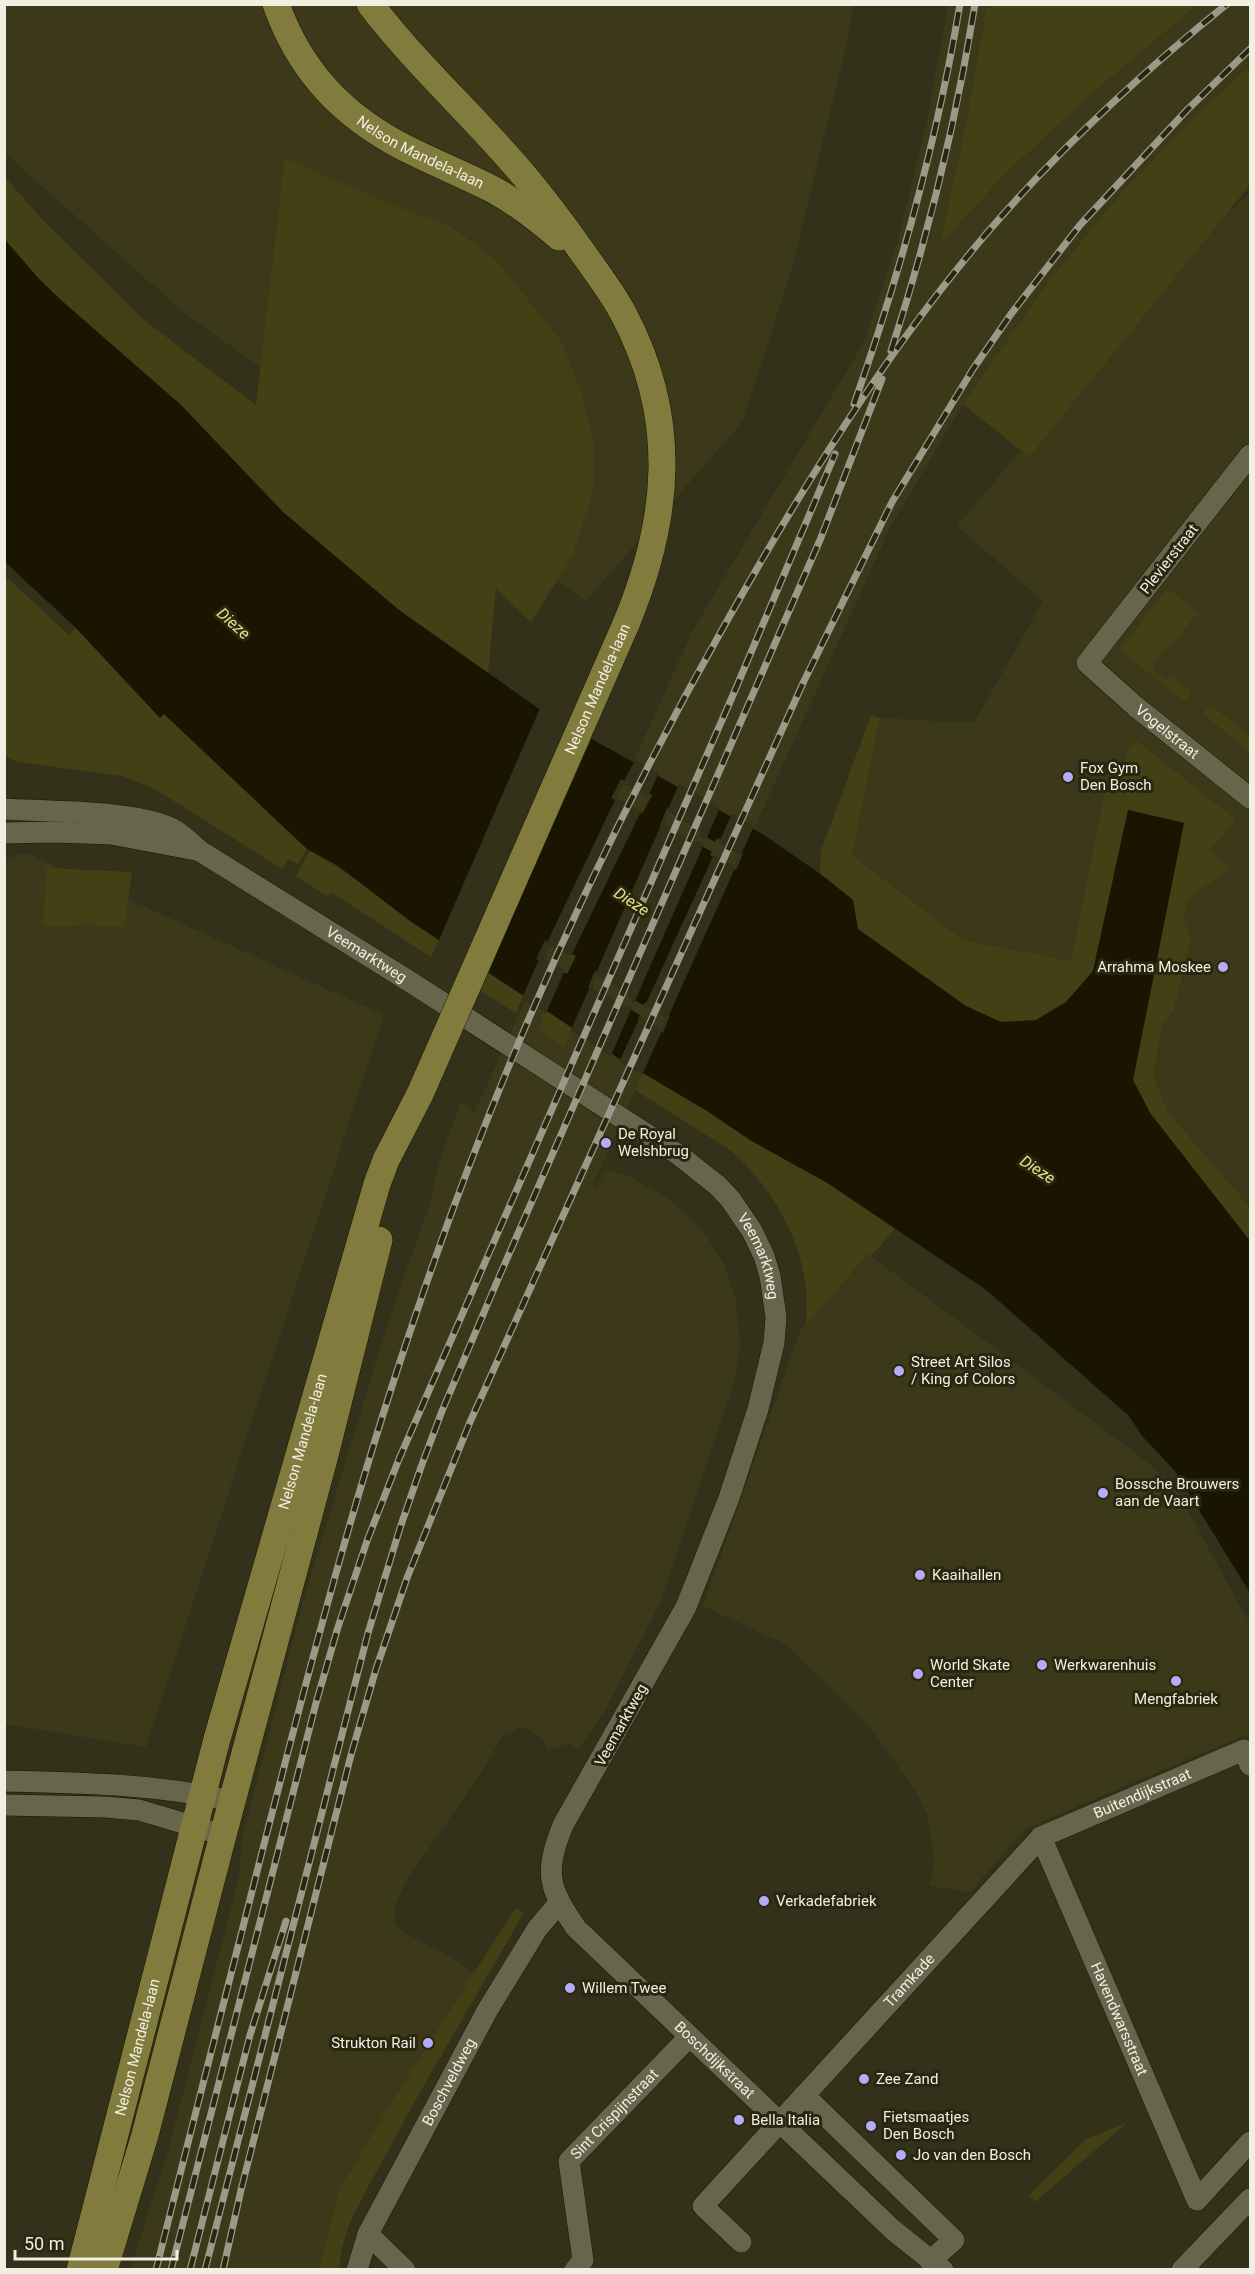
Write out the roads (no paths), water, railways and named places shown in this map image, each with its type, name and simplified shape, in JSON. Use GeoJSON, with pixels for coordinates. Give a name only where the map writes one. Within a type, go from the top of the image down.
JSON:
{"type":"FeatureCollection","features":[{"type":"Feature","properties":{"kind":"main road","name":"Nelson Mandela-laan"},"geometry":{"type":"LineString","coordinates":[[276,4],[286,31],[300,58],[316,79],[364,123],[392,141],[515,203],[542,222],[597,273]]}},
{"type":"Feature","properties":{"kind":"main road","name":"Nelson Mandela-laan"},"geometry":{"type":"LineString","coordinates":[[80,2270],[216,1738],[298,1449],[377,1184],[386,1160],[420,1094],[627,624],[644,580],[657,528],[663,475],[663,449],[656,402],[643,357],[622,311],[531,183],[420,64],[370,4]]}},
{"type":"Feature","properties":{"kind":"main road","name":"Nelson Mandela-laan"},"geometry":{"type":"LineString","coordinates":[[104,2270],[145,2135],[325,1455],[398,1165],[420,1094]]}},
{"type":"Feature","properties":{"kind":"street","name":"Plevierstraat"},"geometry":{"type":"LineString","coordinates":[[1087,663],[1251,455]]}},
{"type":"Feature","properties":{"kind":"street","name":"Vogelstraat"},"geometry":{"type":"LineString","coordinates":[[1087,663],[1135,705],[1251,798]]}},
{"type":"Feature","properties":{"kind":"street","name":"Veemarktweg"},"geometry":{"type":"LineString","coordinates":[[4,809],[79,813],[143,820],[174,830],[200,851],[382,964],[679,1155],[702,1172],[731,1200],[752,1231],[764,1256],[770,1276],[776,1317],[774,1342],[758,1409],[729,1498],[686,1607],[563,1825],[554,1848],[550,1870],[553,1888],[559,1903]]}},
{"type":"Feature","properties":{"kind":"street","name":"Veemarktweg"},"geometry":{"type":"LineString","coordinates":[[4,833],[111,834],[200,851]]}},
{"type":"Feature","properties":{"kind":"street","name":"Buitendijkstraat"},"geometry":{"type":"LineString","coordinates":[[1041,1837],[1247,1758]]}},
{"type":"Feature","properties":{"kind":"street"},"geometry":{"type":"LineString","coordinates":[[4,1781],[106,1784],[203,1794],[232,1801]]}},
{"type":"Feature","properties":{"kind":"street"},"geometry":{"type":"LineString","coordinates":[[4,1805],[139,1810],[223,1835]]}},
{"type":"Feature","properties":{"kind":"street","name":"Tramkade"},"geometry":{"type":"LineString","coordinates":[[741,2242],[703,2206],[1041,1837]]}},
{"type":"Feature","properties":{"kind":"street","name":"Havendwarsstraat"},"geometry":{"type":"LineString","coordinates":[[1041,1837],[1197,2200],[1251,2142]]}},
{"type":"Feature","properties":{"kind":"street","name":"Boschdijkstraat"},"geometry":{"type":"LineString","coordinates":[[559,1903],[576,1928],[780,2124],[936,2267],[954,2240],[804,2095]]}},
{"type":"Feature","properties":{"kind":"street","name":"Boschveldweg"},"geometry":{"type":"LineString","coordinates":[[357,2270],[368,2234],[487,2011],[537,1929],[559,1903]]}},
{"type":"Feature","properties":{"kind":"street","name":"Sint Crispijnstraat"},"geometry":{"type":"LineString","coordinates":[[575,2270],[584,2260],[569,2161],[689,2037]]}},
{"type":"Feature","properties":{"kind":"street"},"geometry":{"type":"LineString","coordinates":[[1182,2270],[1251,2199]]}},
{"type":"Feature","properties":{"kind":"street"},"geometry":{"type":"LineString","coordinates":[[368,2234],[405,2270]]}},
{"type":"Feature","properties":{"kind":"water","name":"Dieze"},"geometry":{"type":"Polygon","coordinates":[[[4,239],[62,301],[181,405],[283,512],[399,610],[545,713],[764,835],[819,873],[853,900],[858,929],[966,1006],[1001,1022],[1036,1020],[1066,1002],[1093,971],[1128,810],[1184,823],[1133,1080],[1150,1113],[1250,1241],[1250,1593],[1175,1471],[1142,1436],[1129,1416],[985,1289],[829,1184],[750,1140],[707,1111],[621,1060],[410,921],[337,865],[307,849],[164,714],[160,718],[76,628],[5,562],[4,239]],[[621,779],[611,798],[642,814],[652,795],[621,779]],[[667,808],[660,825],[696,847],[698,844],[712,852],[710,855],[736,870],[743,854],[718,838],[715,842],[703,835],[705,830],[667,808]],[[545,940],[536,959],[567,974],[576,956],[545,940]],[[595,971],[588,988],[624,1010],[626,1007],[640,1015],[638,1019],[663,1033],[670,1016],[646,1002],[643,1005],[631,998],[633,994],[595,971]]]}},
{"type":"Feature","properties":{"kind":"railway"},"geometry":{"type":"LineString","coordinates":[[854,404],[887,306],[916,207],[940,106],[960,4]]}},
{"type":"Feature","properties":{"kind":"railway"},"geometry":{"type":"LineString","coordinates":[[891,351],[940,179],[975,4]]}},
{"type":"Feature","properties":{"kind":"railway"},"geometry":{"type":"LineString","coordinates":[[156,2270],[295,1723],[332,1587],[393,1384],[479,1139],[552,965],[592,879],[677,711],[723,628],[813,475],[878,375],[986,234],[1042,172],[1101,113],[1227,4]]}},
{"type":"Feature","properties":{"kind":"railway"},"geometry":{"type":"LineString","coordinates":[[223,2270],[241,2190],[351,1755],[376,1669],[407,1578],[470,1422],[804,681],[892,502],[973,369],[1011,314],[1080,225],[1187,110],[1250,49]]}},
{"type":"Feature","properties":{"kind":"railway"},"geometry":{"type":"LineString","coordinates":[[205,2270],[368,1633],[421,1467],[442,1411],[499,1277],[820,540],[882,379]]}},
{"type":"Feature","properties":{"kind":"railway"},"geometry":{"type":"LineString","coordinates":[[171,2270],[316,1703],[338,1627],[367,1541],[399,1459],[733,695],[835,454]]}},
{"type":"Feature","properties":{"kind":"railway"},"geometry":{"type":"LineString","coordinates":[[190,2270],[250,2035],[286,1921]]}},
{"type":"Feature","properties":{"kind":"place","name":"Fox Gym Den Bosch"},"geometry":{"type":"Point","coordinates":[1068,777]}},
{"type":"Feature","properties":{"kind":"place","name":"Arrahma Moskee"},"geometry":{"type":"Point","coordinates":[1223,967]}},
{"type":"Feature","properties":{"kind":"place","name":"De Royal Welshbrug"},"geometry":{"type":"Point","coordinates":[606,1143]}},
{"type":"Feature","properties":{"kind":"place","name":"Street Art Silos / King of Colors"},"geometry":{"type":"Point","coordinates":[899,1371]}},
{"type":"Feature","properties":{"kind":"place","name":"Bossche Brouwers aan de Vaart"},"geometry":{"type":"Point","coordinates":[1103,1493]}},
{"type":"Feature","properties":{"kind":"place","name":"Kaaihallen"},"geometry":{"type":"Point","coordinates":[920,1575]}},
{"type":"Feature","properties":{"kind":"place","name":"Werkwarenhuis"},"geometry":{"type":"Point","coordinates":[1042,1665]}},
{"type":"Feature","properties":{"kind":"place","name":"World Skate Center"},"geometry":{"type":"Point","coordinates":[918,1674]}},
{"type":"Feature","properties":{"kind":"place","name":"Mengfabriek"},"geometry":{"type":"Point","coordinates":[1176,1681]}},
{"type":"Feature","properties":{"kind":"place","name":"Verkadefabriek"},"geometry":{"type":"Point","coordinates":[764,1901]}},
{"type":"Feature","properties":{"kind":"place","name":"Willem Twee"},"geometry":{"type":"Point","coordinates":[570,1988]}},
{"type":"Feature","properties":{"kind":"place","name":"Strukton Rail"},"geometry":{"type":"Point","coordinates":[428,2043]}},
{"type":"Feature","properties":{"kind":"place","name":"Zee Zand"},"geometry":{"type":"Point","coordinates":[864,2079]}},
{"type":"Feature","properties":{"kind":"place","name":"Bella Italia"},"geometry":{"type":"Point","coordinates":[739,2120]}},
{"type":"Feature","properties":{"kind":"place","name":"Fietsmaatjes Den Bosch"},"geometry":{"type":"Point","coordinates":[871,2126]}},
{"type":"Feature","properties":{"kind":"place","name":"Jo van den Bosch"},"geometry":{"type":"Point","coordinates":[901,2155]}}]}
